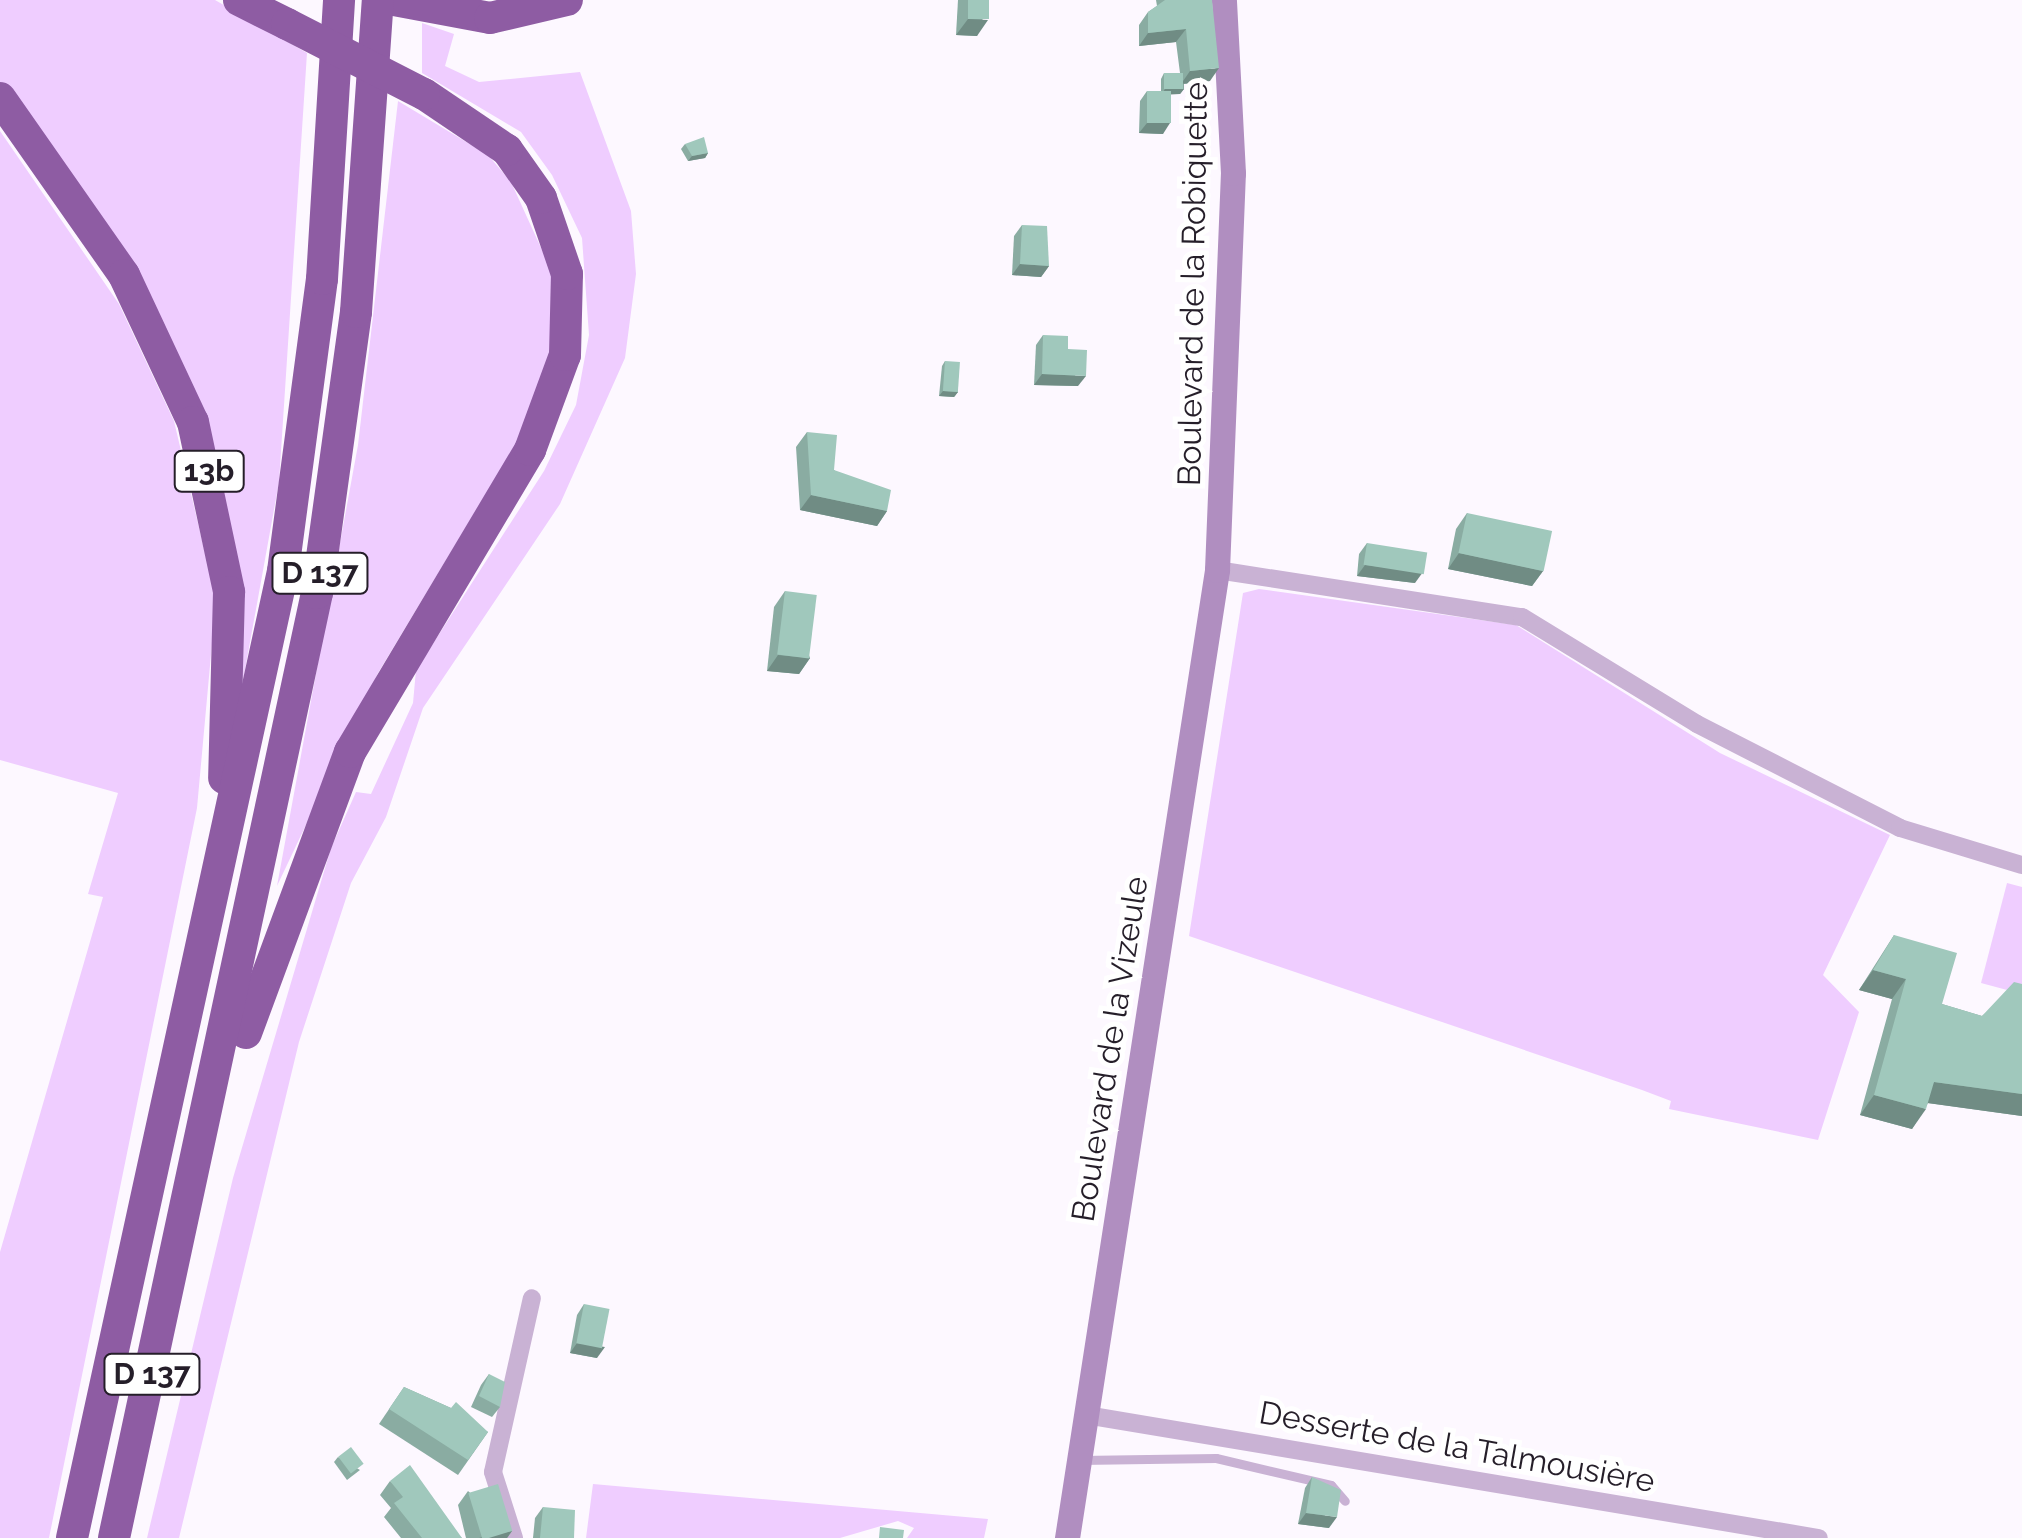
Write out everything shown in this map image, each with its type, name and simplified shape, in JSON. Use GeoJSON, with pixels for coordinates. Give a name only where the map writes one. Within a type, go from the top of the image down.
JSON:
{"type":"FeatureCollection","features":[{"type":"Feature","properties":{"kind":"highway"},"geometry":{"type":"LineString","coordinates":[[206,1138],[334,786],[530,450],[565,355],[567,274],[540,198],[491,135],[424,94],[239,0]]}},
{"type":"Feature","properties":{"kind":"highway"},"geometry":{"type":"LineString","coordinates":[[308,401],[324,0]]}},
{"type":"Feature","properties":{"kind":"highway","name":"D 137"},"geometry":{"type":"LineString","coordinates":[[72,1538],[260,700],[308,401],[340,0]]}},
{"type":"Feature","properties":{"kind":"highway","name":"D 137"},"geometry":{"type":"LineString","coordinates":[[114,1538],[206,1138],[334,481],[378,0]]}},
{"type":"Feature","properties":{"kind":"highway"},"geometry":{"type":"LineString","coordinates":[[394,0],[427,10],[490,18],[568,0]]}},
{"type":"Feature","properties":{"kind":"highway","name":"13b"},"geometry":{"type":"LineString","coordinates":[[0,98],[166,352],[216,498],[234,640],[213,898]]}},
{"type":"Feature","properties":{"kind":"main road","name":"Boulevard de la Robiquette"},"geometry":{"type":"LineString","coordinates":[[1217,570],[1234,173],[1224,0]]}},
{"type":"Feature","properties":{"kind":"main road","name":"Boulevard de la Vizeule"},"geometry":{"type":"LineString","coordinates":[[1067,1538],[1217,570]]}},
{"type":"Feature","properties":{"kind":"street"},"geometry":{"type":"LineString","coordinates":[[1217,570],[1522,617],[1713,733],[1900,828],[2022,865]]}},
{"type":"Feature","properties":{"kind":"street"},"geometry":{"type":"LineString","coordinates":[[514,1538],[494,1472],[532,1298]]}},
{"type":"Feature","properties":{"kind":"street","name":"Desserte de la Talmousière"},"geometry":{"type":"LineString","coordinates":[[1086,1415],[1819,1538]]}},
{"type":"Feature","properties":{"kind":"lane"},"geometry":{"type":"LineString","coordinates":[[1079,1460],[1216,1458],[1331,1484],[1345,1501]]}},
{"type":"Feature","properties":{"kind":"shaded area"},"geometry":{"type":"Polygon","coordinates":[[[0,0],[215,0],[307,53],[279,482],[241,692],[223,489],[0,82],[0,0]]]}},
{"type":"Feature","properties":{"kind":"shaded area"},"geometry":{"type":"Polygon","coordinates":[[[422,23],[454,34],[445,66],[479,82],[580,72],[631,211],[636,274],[625,358],[560,504],[423,708],[386,817],[351,883],[299,1042],[179,1538],[147,1538],[233,1178],[331,848],[356,792],[371,794],[413,703],[416,670],[544,471],[576,405],[589,335],[582,238],[552,175],[521,132],[422,73],[422,23]]]}},
{"type":"Feature","properties":{"kind":"shaded area"},"geometry":{"type":"Polygon","coordinates":[[[398,101],[488,155],[511,182],[552,272],[555,340],[537,409],[378,673],[277,886],[358,445],[398,101]]]}},
{"type":"Feature","properties":{"kind":"shaded area"},"geometry":{"type":"Polygon","coordinates":[[[0,131],[119,304],[174,421],[216,600],[197,808],[49,1538],[0,1538],[0,1252],[103,897],[88,894],[118,793],[0,760],[0,131]]]}},
{"type":"Feature","properties":{"kind":"shaded area"},"geometry":{"type":"Polygon","coordinates":[[[1259,589],[1516,625],[1720,753],[1890,835],[1823,975],[1859,1012],[1818,1140],[1669,1109],[1671,1101],[1642,1090],[1189,936],[1243,593],[1259,589]]]}},
{"type":"Feature","properties":{"kind":"shaded area"},"geometry":{"type":"Polygon","coordinates":[[[2007,883],[2022,887],[2022,994],[1981,983],[2007,883]]]}},
{"type":"Feature","properties":{"kind":"shaded area"},"geometry":{"type":"Polygon","coordinates":[[[593,1484],[988,1519],[984,1538],[907,1538],[914,1528],[898,1521],[840,1538],[586,1538],[593,1484]]]}},
{"type":"Feature","properties":{"kind":"building"},"geometry":{"type":"Polygon","coordinates":[[[968,0],[989,0],[989,19],[968,19],[968,0]]]}},
{"type":"Feature","properties":{"kind":"building"},"geometry":{"type":"Polygon","coordinates":[[[1165,0],[1212,0],[1219,68],[1190,71],[1186,29],[1148,33],[1148,12],[1165,0]]]}},
{"type":"Feature","properties":{"kind":"building"},"geometry":{"type":"Polygon","coordinates":[[[1164,73],[1183,73],[1183,89],[1164,89],[1164,73]]]}},
{"type":"Feature","properties":{"kind":"building"},"geometry":{"type":"Polygon","coordinates":[[[1147,91],[1171,91],[1171,123],[1147,123],[1147,91]]]}},
{"type":"Feature","properties":{"kind":"building"},"geometry":{"type":"Polygon","coordinates":[[[704,137],[708,153],[692,156],[685,144],[704,137]]]}},
{"type":"Feature","properties":{"kind":"building"},"geometry":{"type":"Polygon","coordinates":[[[1022,225],[1047,226],[1049,266],[1020,264],[1022,225]]]}},
{"type":"Feature","properties":{"kind":"building"},"geometry":{"type":"Polygon","coordinates":[[[1043,335],[1068,336],[1068,349],[1087,350],[1086,376],[1042,374],[1043,335]]]}},
{"type":"Feature","properties":{"kind":"building"},"geometry":{"type":"Polygon","coordinates":[[[945,361],[960,362],[958,392],[943,391],[945,361]]]}},
{"type":"Feature","properties":{"kind":"building"},"geometry":{"type":"Polygon","coordinates":[[[807,432],[837,435],[834,470],[891,490],[887,511],[811,495],[807,432]]]}},
{"type":"Feature","properties":{"kind":"building"},"geometry":{"type":"Polygon","coordinates":[[[1467,513],[1552,531],[1544,571],[1458,553],[1467,513]]]}},
{"type":"Feature","properties":{"kind":"building"},"geometry":{"type":"Polygon","coordinates":[[[1367,543],[1427,553],[1424,574],[1364,565],[1367,543]]]}},
{"type":"Feature","properties":{"kind":"building"},"geometry":{"type":"Polygon","coordinates":[[[785,591],[817,595],[809,658],[777,655],[785,591]]]}},
{"type":"Feature","properties":{"kind":"building"},"geometry":{"type":"Polygon","coordinates":[[[1894,935],[1957,953],[1942,1004],[1982,1016],[2014,982],[2022,984],[2022,1094],[1934,1082],[1926,1109],[1874,1095],[1906,979],[1873,970],[1894,935]]]}},
{"type":"Feature","properties":{"kind":"building"},"geometry":{"type":"Polygon","coordinates":[[[584,1304],[610,1309],[602,1348],[576,1343],[584,1304]]]}},
{"type":"Feature","properties":{"kind":"building"},"geometry":{"type":"Polygon","coordinates":[[[489,1374],[505,1382],[500,1407],[479,1396],[489,1374]]]}},
{"type":"Feature","properties":{"kind":"building"},"geometry":{"type":"Polygon","coordinates":[[[404,1387],[451,1408],[456,1402],[488,1432],[468,1460],[389,1409],[404,1387]]]}},
{"type":"Feature","properties":{"kind":"building"},"geometry":{"type":"Polygon","coordinates":[[[351,1447],[364,1464],[351,1473],[338,1457],[351,1447]]]}},
{"type":"Feature","properties":{"kind":"building"},"geometry":{"type":"Polygon","coordinates":[[[410,1465],[462,1538],[422,1538],[394,1503],[403,1497],[390,1481],[410,1465]]]}},
{"type":"Feature","properties":{"kind":"building"},"geometry":{"type":"Polygon","coordinates":[[[1312,1477],[1341,1490],[1337,1517],[1306,1513],[1312,1477]]]}},
{"type":"Feature","properties":{"kind":"building"},"geometry":{"type":"Polygon","coordinates":[[[498,1484],[512,1531],[482,1538],[468,1493],[498,1484]]]}},
{"type":"Feature","properties":{"kind":"building"},"geometry":{"type":"Polygon","coordinates":[[[543,1507],[575,1510],[574,1538],[540,1538],[543,1507]]]}},
{"type":"Feature","properties":{"kind":"building"},"geometry":{"type":"Polygon","coordinates":[[[880,1527],[904,1530],[903,1538],[879,1538],[880,1527]]]}}]}
